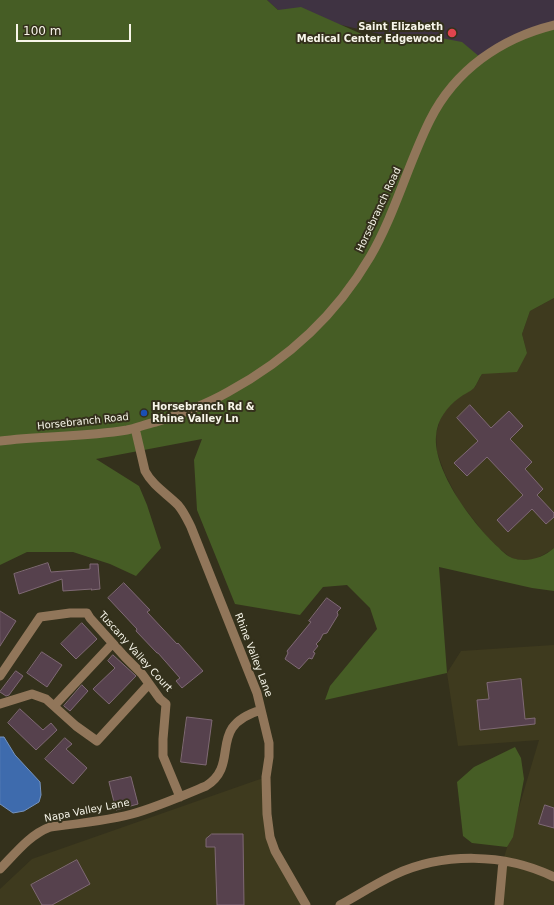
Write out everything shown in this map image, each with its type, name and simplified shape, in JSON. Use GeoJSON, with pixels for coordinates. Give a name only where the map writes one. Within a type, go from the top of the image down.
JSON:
{"type":"FeatureCollection","features":[{"type":"Feature","properties":{"kind":"street","name":"Horsebranch Road"},"geometry":{"type":"LineString","coordinates":[[0,441],[94,434],[135,428],[182,413],[228,392],[283,357],[317,326],[334,308],[351,286],[370,256],[383,232],[431,119],[452,87],[466,71],[490,52],[517,37],[554,25]]}},
{"type":"Feature","properties":{"kind":"street","name":"Rhine Valley Lane"},"geometry":{"type":"LineString","coordinates":[[135,428],[145,471],[148,477],[161,492],[177,505],[185,514],[191,527],[257,693],[269,743],[269,757],[266,777],[267,814],[270,837],[275,851],[306,905]]}},
{"type":"Feature","properties":{"kind":"street","name":"Tuscany Valley Court"},"geometry":{"type":"LineString","coordinates":[[0,676],[40,617],[70,613],[87,613],[112,644],[166,704],[163,739],[164,756],[180,797]]}},
{"type":"Feature","properties":{"kind":"street"},"geometry":{"type":"LineString","coordinates":[[54,706],[112,644]]}},
{"type":"Feature","properties":{"kind":"street"},"geometry":{"type":"LineString","coordinates":[[0,704],[32,694],[46,699],[76,726],[97,741],[149,684]]}},
{"type":"Feature","properties":{"kind":"street","name":"Napa Valley Lane"},"geometry":{"type":"LineString","coordinates":[[0,869],[33,836],[45,829],[50,827],[104,820],[130,814],[155,807],[212,783],[222,770],[226,742],[231,728],[244,716],[262,710]]}},
{"type":"Feature","properties":{"kind":"street"},"geometry":{"type":"LineString","coordinates":[[340,905],[395,875],[426,864],[455,859],[472,858],[520,864],[554,877]]}},
{"type":"Feature","properties":{"kind":"street"},"geometry":{"type":"LineString","coordinates":[[499,905],[503,861]]}},
{"type":"Feature","properties":{"kind":"shaded area","name":"Saint Elizabeth Medical Center Edgewood"},"geometry":{"type":"Polygon","coordinates":[[[267,0],[554,0],[554,25],[481,58],[278,10],[267,0]]]}},
{"type":"Feature","properties":{"kind":"shaded area"},"geometry":{"type":"Polygon","coordinates":[[[554,298],[554,548],[536,559],[525,561],[511,558],[500,549],[487,537],[459,501],[445,474],[437,452],[436,434],[440,420],[445,411],[458,398],[475,387],[482,374],[527,353],[522,334],[530,311],[554,298]]]}},
{"type":"Feature","properties":{"kind":"shaded area"},"geometry":{"type":"Polygon","coordinates":[[[554,645],[554,905],[499,905],[503,861],[539,740],[458,746],[447,673],[461,651],[554,645]]]}},
{"type":"Feature","properties":{"kind":"shaded area"},"geometry":{"type":"Polygon","coordinates":[[[266,777],[268,828],[306,905],[0,905],[0,889],[32,859],[266,777]]]}},
{"type":"Feature","properties":{"kind":"green space"},"geometry":{"type":"Polygon","coordinates":[[[0,0],[267,0],[278,10],[301,7],[375,40],[436,37],[462,42],[481,58],[554,25],[554,298],[530,311],[522,334],[527,353],[517,372],[482,374],[474,388],[450,405],[443,414],[438,425],[436,436],[437,450],[441,465],[456,496],[477,525],[506,555],[512,558],[529,560],[540,557],[550,552],[554,548],[554,591],[532,588],[439,567],[447,673],[325,700],[330,686],[377,629],[370,608],[347,585],[323,587],[300,615],[235,604],[197,510],[194,460],[202,439],[96,459],[139,486],[147,505],[161,548],[136,576],[110,564],[73,552],[27,552],[0,565],[0,0]]]}},
{"type":"Feature","properties":{"kind":"green space"},"geometry":{"type":"Polygon","coordinates":[[[515,747],[521,758],[524,779],[513,837],[507,847],[472,843],[463,836],[457,782],[474,767],[515,747]]]}},
{"type":"Feature","properties":{"kind":"water"},"geometry":{"type":"Polygon","coordinates":[[[0,737],[4,737],[15,755],[40,782],[41,795],[39,802],[24,811],[13,813],[0,804],[0,737]]]}},
{"type":"Feature","properties":{"kind":"building"},"geometry":{"type":"Polygon","coordinates":[[[470,405],[491,428],[509,411],[523,426],[510,439],[532,462],[525,469],[543,489],[537,495],[554,513],[554,517],[546,524],[532,509],[508,532],[497,520],[523,495],[487,457],[467,476],[454,463],[478,441],[457,418],[470,405]]]}},
{"type":"Feature","properties":{"kind":"building"},"geometry":{"type":"Polygon","coordinates":[[[48,563],[51,572],[90,569],[90,564],[98,564],[100,589],[63,591],[62,579],[19,594],[14,574],[48,563]]]}},
{"type":"Feature","properties":{"kind":"building"},"geometry":{"type":"Polygon","coordinates":[[[124,583],[150,610],[147,612],[203,671],[182,688],[176,681],[180,678],[136,631],[137,629],[108,598],[124,583]]]}},
{"type":"Feature","properties":{"kind":"building"},"geometry":{"type":"Polygon","coordinates":[[[327,598],[341,608],[337,612],[338,615],[327,633],[323,634],[316,644],[318,646],[313,652],[315,653],[312,659],[309,658],[299,669],[285,659],[288,653],[287,651],[311,622],[309,621],[327,598]]]}},
{"type":"Feature","properties":{"kind":"building"},"geometry":{"type":"Polygon","coordinates":[[[0,611],[16,621],[0,646],[0,611]]]}},
{"type":"Feature","properties":{"kind":"building"},"geometry":{"type":"Polygon","coordinates":[[[82,623],[97,639],[76,659],[61,644],[82,623]]]}},
{"type":"Feature","properties":{"kind":"building"},"geometry":{"type":"Polygon","coordinates":[[[42,652],[62,665],[47,687],[27,673],[42,652]]]}},
{"type":"Feature","properties":{"kind":"building"},"geometry":{"type":"Polygon","coordinates":[[[113,655],[136,676],[109,704],[93,689],[115,668],[108,661],[113,655]]]}},
{"type":"Feature","properties":{"kind":"building"},"geometry":{"type":"Polygon","coordinates":[[[16,671],[23,676],[9,695],[6,696],[0,692],[16,671]]]}},
{"type":"Feature","properties":{"kind":"building"},"geometry":{"type":"Polygon","coordinates":[[[521,679],[525,719],[535,718],[535,724],[480,730],[477,700],[489,699],[487,683],[521,679]]]}},
{"type":"Feature","properties":{"kind":"building"},"geometry":{"type":"Polygon","coordinates":[[[82,685],[88,691],[70,711],[64,706],[82,685]]]}},
{"type":"Feature","properties":{"kind":"building"},"geometry":{"type":"Polygon","coordinates":[[[20,709],[43,730],[51,723],[57,730],[36,750],[8,723],[20,709]]]}},
{"type":"Feature","properties":{"kind":"building"},"geometry":{"type":"Polygon","coordinates":[[[187,717],[212,720],[206,765],[181,762],[187,717]]]}},
{"type":"Feature","properties":{"kind":"building"},"geometry":{"type":"Polygon","coordinates":[[[65,738],[72,744],[66,749],[87,768],[73,784],[45,759],[65,738]]]}},
{"type":"Feature","properties":{"kind":"building"},"geometry":{"type":"Polygon","coordinates":[[[131,777],[138,804],[116,810],[109,782],[131,777]]]}},
{"type":"Feature","properties":{"kind":"building"},"geometry":{"type":"Polygon","coordinates":[[[545,805],[554,808],[554,828],[539,824],[545,805]]]}},
{"type":"Feature","properties":{"kind":"building"},"geometry":{"type":"Polygon","coordinates":[[[212,834],[243,834],[244,905],[217,905],[215,847],[206,847],[206,839],[212,834]]]}},
{"type":"Feature","properties":{"kind":"building"},"geometry":{"type":"Polygon","coordinates":[[[77,860],[90,884],[52,905],[42,905],[31,885],[77,860]]]}},
{"type":"Feature","properties":{"kind":"place","name":"Saint Elizabeth Medical Center Edgewood"},"geometry":{"type":"Point","coordinates":[452,33]}},
{"type":"Feature","properties":{"kind":"place","name":"Horsebranch Rd & Rhine Valley Ln"},"geometry":{"type":"Point","coordinates":[144,413]}}]}
